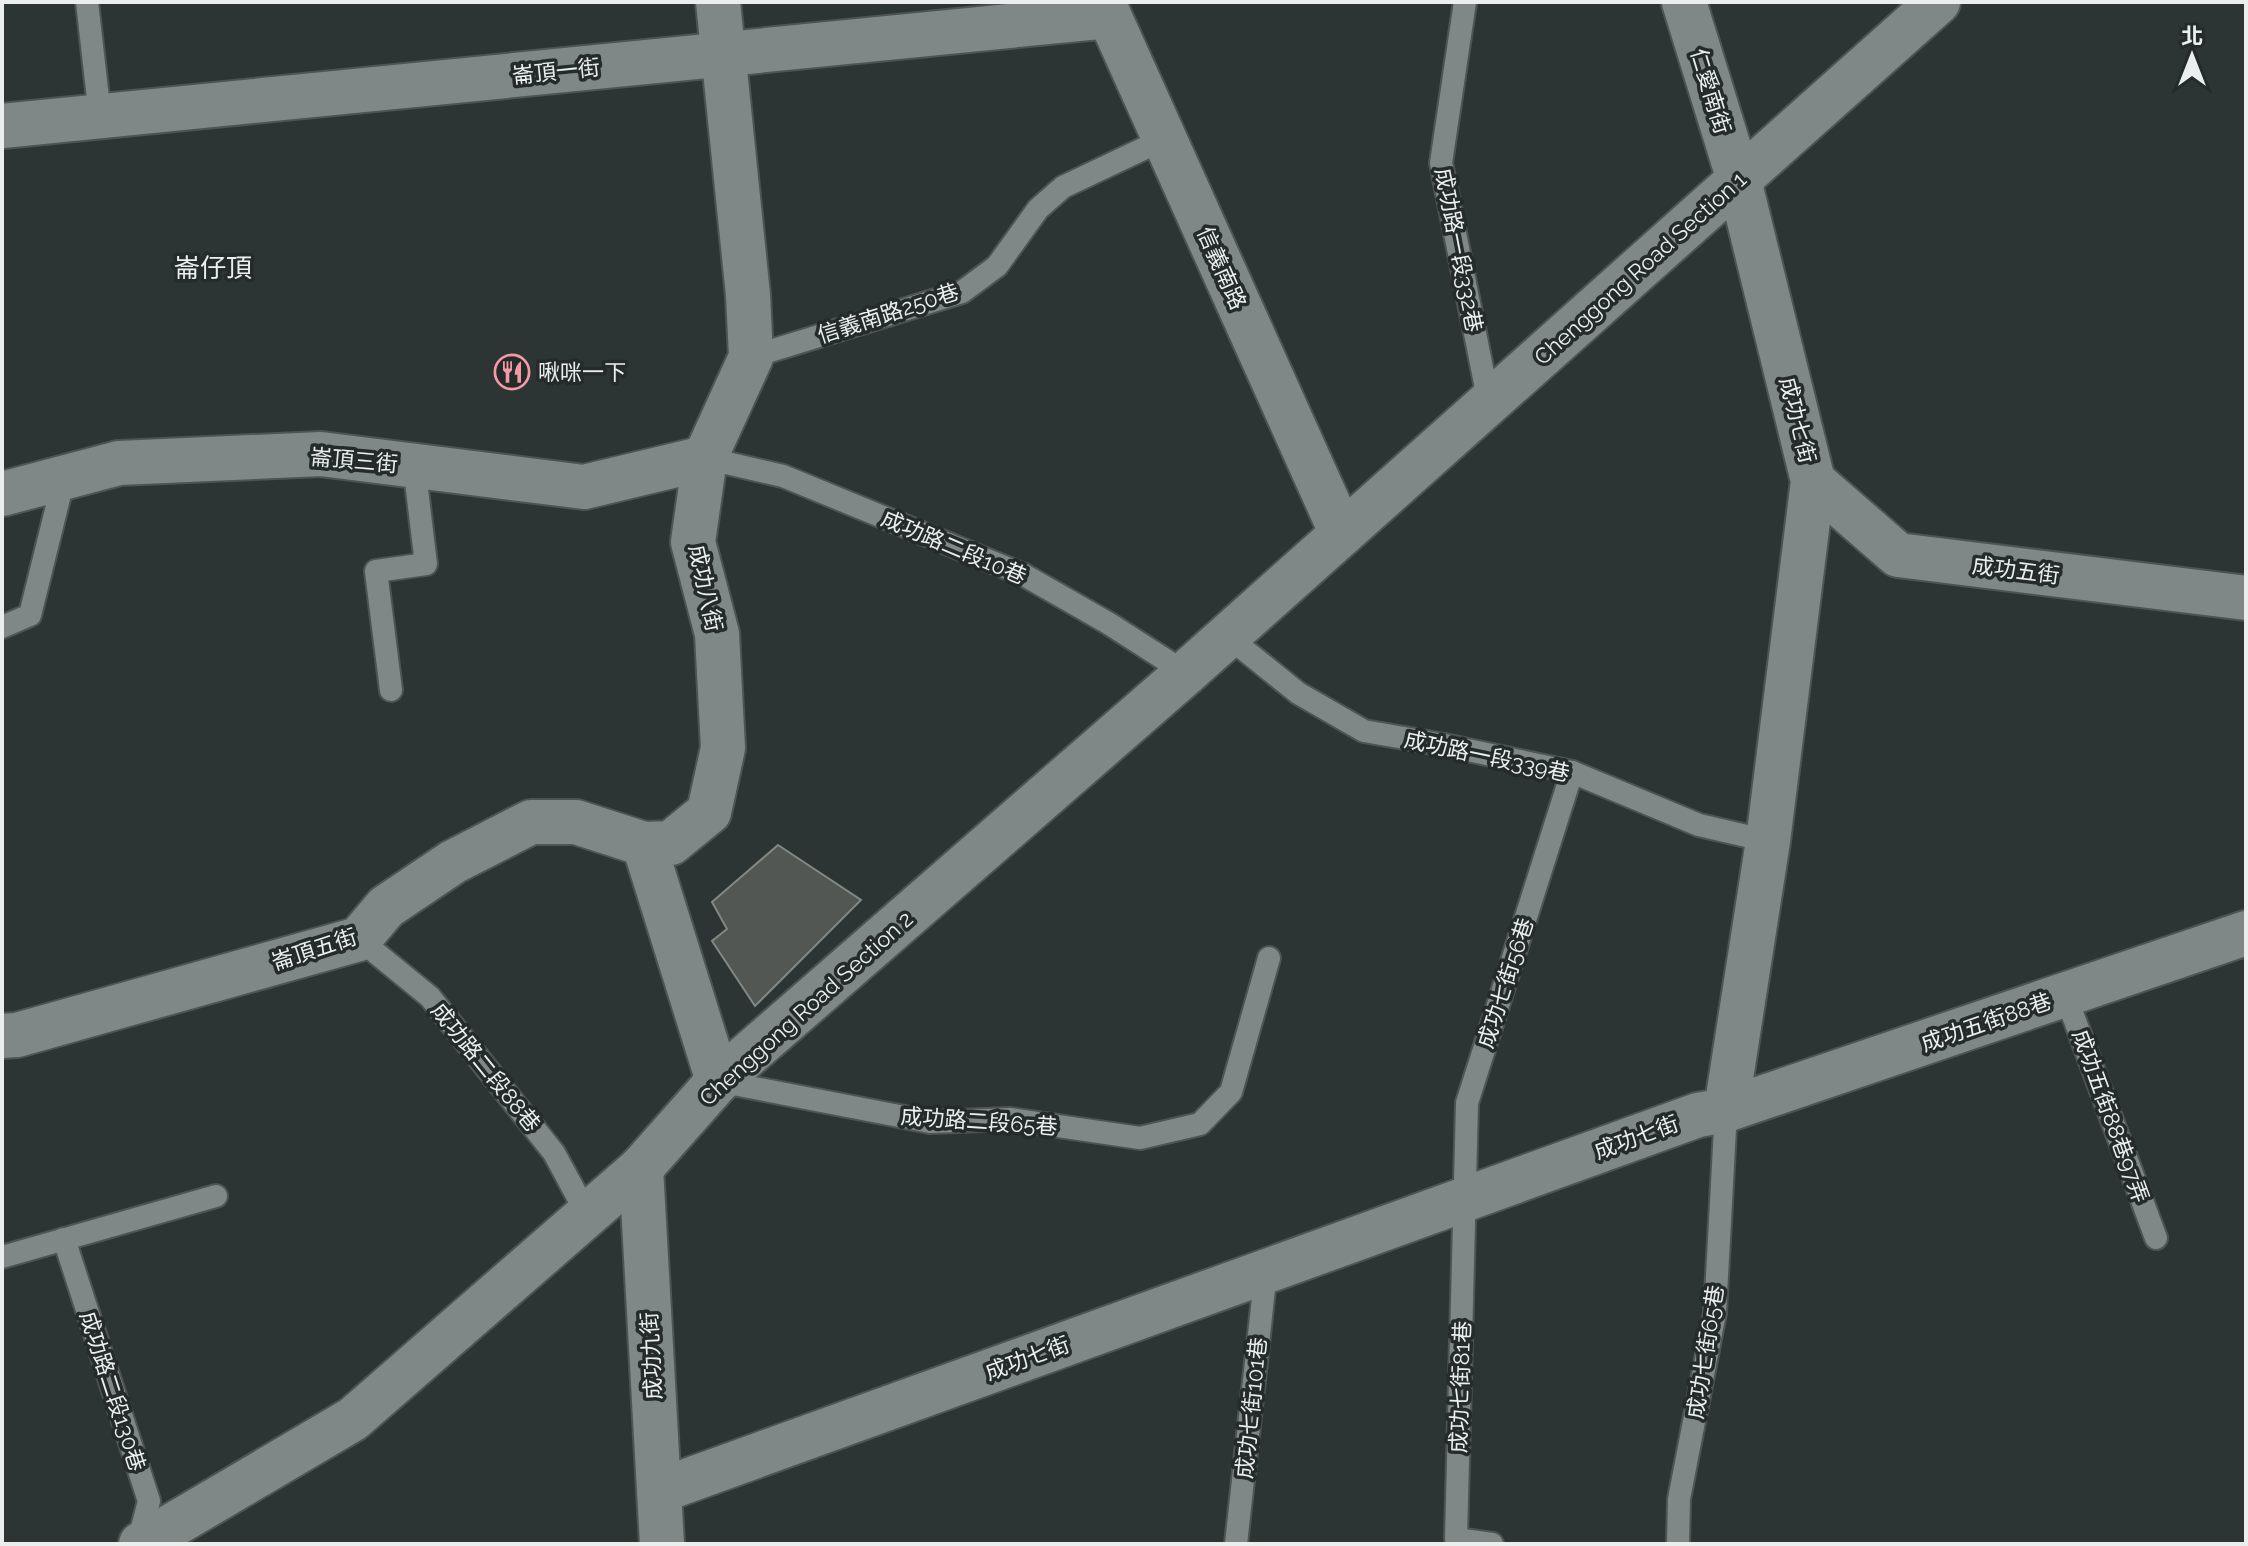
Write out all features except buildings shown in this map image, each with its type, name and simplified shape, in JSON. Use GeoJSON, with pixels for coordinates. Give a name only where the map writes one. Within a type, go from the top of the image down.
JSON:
{"type":"FeatureCollection","features":[{"type":"Feature","properties":{"kind":"street","name":"成功八街"},"geometry":{"type":"LineString","coordinates":[[644,844],[671,843],[709,812],[723,748],[717,634],[693,542],[705,458],[751,357],[748,295],[718,2]]}},
{"type":"Feature","properties":{"kind":"street","name":"仁愛南街"},"geometry":{"type":"LineString","coordinates":[[1684,2],[1739,180]]}},
{"type":"Feature","properties":{"kind":"street","name":"Chenggong Road Section 1"},"geometry":{"type":"LineString","coordinates":[[1342,534],[1938,2]]}},
{"type":"Feature","properties":{"kind":"street","name":"崙頂一街"},"geometry":{"type":"LineString","coordinates":[[2,126],[722,55],[1106,9]]}},
{"type":"Feature","properties":{"kind":"street","name":"信義南路"},"geometry":{"type":"LineString","coordinates":[[1106,9],[1342,534]]}},
{"type":"Feature","properties":{"kind":"street","name":"成功七街"},"geometry":{"type":"LineString","coordinates":[[659,1491],[1698,1115],[1726,1110],[1768,841],[1813,481],[1739,180]]}},
{"type":"Feature","properties":{"kind":"street","name":"崙頂三街"},"geometry":{"type":"LineString","coordinates":[[2,494],[119,463],[321,454],[584,487],[705,458]]}},
{"type":"Feature","properties":{"kind":"street","name":"成功五街"},"geometry":{"type":"LineString","coordinates":[[1813,481],[1898,555],[2246,598]]}},
{"type":"Feature","properties":{"kind":"street","name":"Chenggong Road Section 2"},"geometry":{"type":"LineString","coordinates":[[139,1544],[353,1419],[641,1168],[718,1081],[1342,534]]}},
{"type":"Feature","properties":{"kind":"street","name":"崙頂五街"},"geometry":{"type":"LineString","coordinates":[[2,1036],[17,1035],[359,939],[386,907],[453,862],[531,822],[576,822],[644,844]]}},
{"type":"Feature","properties":{"kind":"street"},"geometry":{"type":"LineString","coordinates":[[644,844],[718,1081]]}},
{"type":"Feature","properties":{"kind":"street","name":"成功五街88巷"},"geometry":{"type":"LineString","coordinates":[[1726,1110],[2246,933]]}},
{"type":"Feature","properties":{"kind":"street","name":"成功九街"},"geometry":{"type":"LineString","coordinates":[[641,1168],[662,1544]]}},
{"type":"Feature","properties":{"kind":"lane"},"geometry":{"type":"LineString","coordinates":[[87,2],[100,116]]}},
{"type":"Feature","properties":{"kind":"lane","name":"成功路一段332巷"},"geometry":{"type":"LineString","coordinates":[[1465,2],[1441,163],[1489,403]]}},
{"type":"Feature","properties":{"kind":"lane","name":"信義南路250巷"},"geometry":{"type":"LineString","coordinates":[[751,357],[962,292],[997,266],[1038,209],[1063,187],[1164,139]]}},
{"type":"Feature","properties":{"kind":"lane","name":"成功路二段10巷"},"geometry":{"type":"LineString","coordinates":[[705,458],[783,476],[1024,575],[1108,623],[1186,673]]}},
{"type":"Feature","properties":{"kind":"lane"},"geometry":{"type":"LineString","coordinates":[[391,690],[376,571],[426,564],[414,465]]}},
{"type":"Feature","properties":{"kind":"lane"},"geometry":{"type":"LineString","coordinates":[[2,627],[30,615],[64,478]]}},
{"type":"Feature","properties":{"kind":"lane","name":"成功路一段339巷"},"geometry":{"type":"LineString","coordinates":[[1226,635],[1298,693],[1364,731],[1572,772],[1699,825],[1768,841]]}},
{"type":"Feature","properties":{"kind":"lane","name":"成功七街56巷"},"geometry":{"type":"LineString","coordinates":[[1466,1199],[1467,1103],[1572,772]]}},
{"type":"Feature","properties":{"kind":"lane","name":"成功路二段88巷"},"geometry":{"type":"LineString","coordinates":[[359,939],[430,997],[554,1153],[588,1216]]}},
{"type":"Feature","properties":{"kind":"lane","name":"成功路二段65巷"},"geometry":{"type":"LineString","coordinates":[[718,1081],[930,1122],[1010,1119],[1140,1138],[1200,1124],[1231,1092],[1269,958]]}},
{"type":"Feature","properties":{"kind":"lane","name":"成功五街88巷97弄"},"geometry":{"type":"LineString","coordinates":[[2065,994],[2156,1238]]}},
{"type":"Feature","properties":{"kind":"lane","name":"成功七街65巷"},"geometry":{"type":"LineString","coordinates":[[1678,1544],[1679,1499],[1715,1313],[1726,1110]]}},
{"type":"Feature","properties":{"kind":"lane"},"geometry":{"type":"LineString","coordinates":[[2,1257],[216,1196]]}},
{"type":"Feature","properties":{"kind":"lane","name":"成功七街81巷"},"geometry":{"type":"LineString","coordinates":[[1466,1199],[1456,1539],[1492,1544]]}},
{"type":"Feature","properties":{"kind":"lane","name":"成功路二段130巷"},"geometry":{"type":"LineString","coordinates":[[64,1239],[149,1501],[139,1544]]}},
{"type":"Feature","properties":{"kind":"lane","name":"成功七街101巷"},"geometry":{"type":"LineString","coordinates":[[1236,1544],[1266,1271]]}},
{"type":"Feature","properties":{"kind":"place","name":"啾咪一下"},"geometry":{"type":"Point","coordinates":[512,372]}},
{"type":"Feature","properties":{"kind":"district","name":"崙仔頂"},"geometry":{"type":"Point","coordinates":[213,268]}}]}
